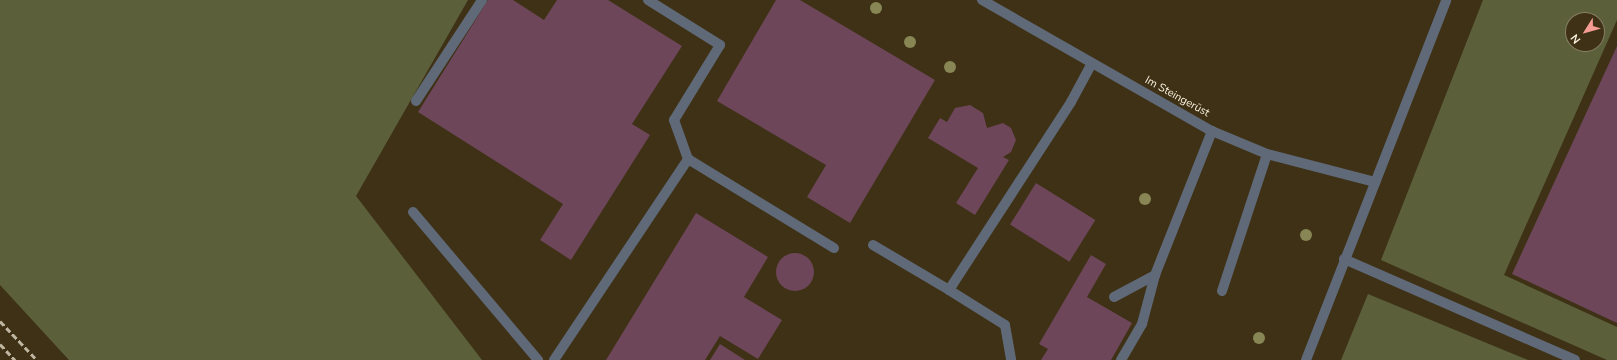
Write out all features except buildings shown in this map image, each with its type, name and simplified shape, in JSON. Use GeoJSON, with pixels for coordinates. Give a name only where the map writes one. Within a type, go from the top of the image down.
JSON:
{"type":"FeatureCollection","features":[{"type":"Feature","properties":{"kind":"street"},"geometry":{"type":"LineString","coordinates":[[416,101],[482,0]]}},
{"type":"Feature","properties":{"kind":"street"},"geometry":{"type":"LineString","coordinates":[[648,0],[720,45],[674,120],[688,159],[834,248]]}},
{"type":"Feature","properties":{"kind":"street","name":"Im Steingerüst"},"geometry":{"type":"LineString","coordinates":[[982,0],[1212,131],[1267,154],[1375,182]]}},
{"type":"Feature","properties":{"kind":"street"},"geometry":{"type":"LineString","coordinates":[[1306,360],[1446,0]]}},
{"type":"Feature","properties":{"kind":"street"},"geometry":{"type":"LineString","coordinates":[[949,290],[1071,102],[1092,63]]}},
{"type":"Feature","properties":{"kind":"street"},"geometry":{"type":"LineString","coordinates":[[1121,360],[1142,324],[1155,275],[1212,131]]}},
{"type":"Feature","properties":{"kind":"street"},"geometry":{"type":"LineString","coordinates":[[1222,291],[1267,154]]}},
{"type":"Feature","properties":{"kind":"street"},"geometry":{"type":"LineString","coordinates":[[554,360],[688,159]]}},
{"type":"Feature","properties":{"kind":"street"},"geometry":{"type":"LineString","coordinates":[[413,212],[538,360]]}},
{"type":"Feature","properties":{"kind":"street"},"geometry":{"type":"LineString","coordinates":[[873,245],[1006,325],[1011,360]]}},
{"type":"Feature","properties":{"kind":"street"},"geometry":{"type":"LineString","coordinates":[[1344,259],[1575,360]]}},
{"type":"Feature","properties":{"kind":"street"},"geometry":{"type":"LineString","coordinates":[[1114,297],[1155,275]]}},
{"type":"Feature","properties":{"kind":"green space"},"geometry":{"type":"Polygon","coordinates":[[[0,0],[468,0],[356,196],[482,360],[69,360],[0,285],[0,0]]]}},
{"type":"Feature","properties":{"kind":"green space"},"geometry":{"type":"Polygon","coordinates":[[[1483,0],[1617,0],[1617,20],[1605,47],[1605,12],[1565,12],[1565,52],[1603,52],[1504,275],[1617,327],[1617,360],[1607,360],[1381,260],[1483,0]]]}},
{"type":"Feature","properties":{"kind":"green space"},"geometry":{"type":"Polygon","coordinates":[[[1368,294],[1528,360],[1341,360],[1368,294]]]}},
{"type":"Feature","properties":{"kind":"railway"},"geometry":{"type":"LineString","coordinates":[[0,321],[37,360]]}},
{"type":"Feature","properties":{"kind":"railway"},"geometry":{"type":"LineString","coordinates":[[0,344],[15,360]]}}]}
